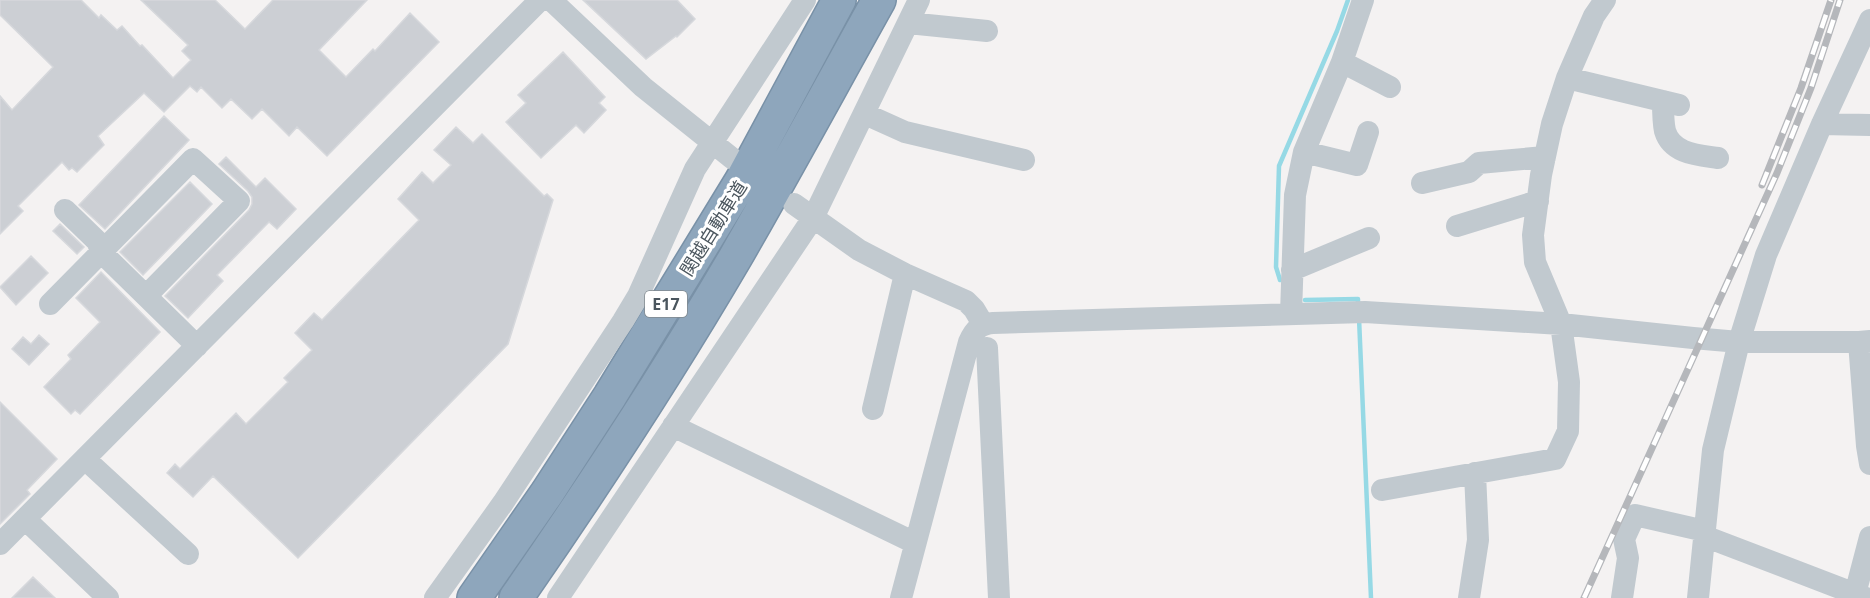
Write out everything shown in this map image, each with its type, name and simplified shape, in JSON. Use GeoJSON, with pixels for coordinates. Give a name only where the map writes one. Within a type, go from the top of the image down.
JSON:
{"type":"FeatureCollection","features":[{"type":"Feature","properties":{"kind":"highway","name":"関越自動車道"},"geometry":{"type":"LineString","coordinates":[[474,598],[547,493],[742,180],[839,0]]}},
{"type":"Feature","properties":{"kind":"highway","name":"関越自動車道"},"geometry":{"type":"LineString","coordinates":[[516,598],[662,377],[734,258],[879,0]]}},
{"type":"Feature","properties":{"kind":"street"},"geometry":{"type":"LineString","coordinates":[[0,544],[540,0]]}},
{"type":"Feature","properties":{"kind":"street"},"geometry":{"type":"LineString","coordinates":[[551,0],[643,87],[733,159]]}},
{"type":"Feature","properties":{"kind":"street"},"geometry":{"type":"LineString","coordinates":[[435,598],[503,503],[623,321],[638,296],[695,170],[805,0]]}},
{"type":"Feature","properties":{"kind":"street"},"geometry":{"type":"LineString","coordinates":[[558,598],[813,218],[920,0]]}},
{"type":"Feature","properties":{"kind":"street"},"geometry":{"type":"LineString","coordinates":[[1291,314],[1295,195],[1304,152],[1342,62],[1363,0]]}},
{"type":"Feature","properties":{"kind":"street"},"geometry":{"type":"LineString","coordinates":[[1382,490],[1555,459],[1568,431],[1569,382],[1561,324],[1535,262],[1533,235],[1552,124],[1567,78],[1594,16],[1605,0]]}},
{"type":"Feature","properties":{"kind":"street"},"geometry":{"type":"LineString","coordinates":[[1698,598],[1713,450],[1739,342],[1766,255],[1822,124],[1870,20]]}},
{"type":"Feature","properties":{"kind":"street"},"geometry":{"type":"LineString","coordinates":[[908,24],[987,31]]}},
{"type":"Feature","properties":{"kind":"street"},"geometry":{"type":"LineString","coordinates":[[1342,62],[1390,87]]}},
{"type":"Feature","properties":{"kind":"street"},"geometry":{"type":"LineString","coordinates":[[1567,78],[1671,103],[1665,132],[1675,146],[1688,153],[1718,158]]}},
{"type":"Feature","properties":{"kind":"street"},"geometry":{"type":"LineString","coordinates":[[865,114],[904,132],[1024,160]]}},
{"type":"Feature","properties":{"kind":"street"},"geometry":{"type":"LineString","coordinates":[[1822,124],[1870,125]]}},
{"type":"Feature","properties":{"kind":"street"},"geometry":{"type":"LineString","coordinates":[[1304,152],[1357,165],[1368,132]]}},
{"type":"Feature","properties":{"kind":"street"},"geometry":{"type":"LineString","coordinates":[[1422,183],[1469,172],[1479,163],[1545,157]]}},
{"type":"Feature","properties":{"kind":"street"},"geometry":{"type":"LineString","coordinates":[[50,304],[193,159],[239,201],[146,296]]}},
{"type":"Feature","properties":{"kind":"street"},"geometry":{"type":"LineString","coordinates":[[1457,226],[1538,201]]}},
{"type":"Feature","properties":{"kind":"street"},"geometry":{"type":"LineString","coordinates":[[794,204],[859,250],[905,274],[966,301],[983,324]]}},
{"type":"Feature","properties":{"kind":"street"},"geometry":{"type":"LineString","coordinates":[[65,210],[97,241],[102,253],[197,346]]}},
{"type":"Feature","properties":{"kind":"street"},"geometry":{"type":"LineString","coordinates":[[1292,270],[1369,238]]}},
{"type":"Feature","properties":{"kind":"street"},"geometry":{"type":"LineString","coordinates":[[873,409],[905,274]]}},
{"type":"Feature","properties":{"kind":"street"},"geometry":{"type":"LineString","coordinates":[[901,598],[969,342],[974,331],[983,324],[1359,312],[1561,324],[1739,342],[1864,341],[1867,446],[1870,464]]}},
{"type":"Feature","properties":{"kind":"street"},"geometry":{"type":"LineString","coordinates":[[987,348],[999,598]]}},
{"type":"Feature","properties":{"kind":"street"},"geometry":{"type":"LineString","coordinates":[[673,426],[915,543]]}},
{"type":"Feature","properties":{"kind":"street"},"geometry":{"type":"LineString","coordinates":[[85,459],[188,554]]}},
{"type":"Feature","properties":{"kind":"street"},"geometry":{"type":"LineString","coordinates":[[1469,598],[1478,540],[1474,473]]}},
{"type":"Feature","properties":{"kind":"street"},"geometry":{"type":"LineString","coordinates":[[1622,598],[1628,558],[1624,539],[1635,515],[1705,534],[1861,596],[1870,537]]}},
{"type":"Feature","properties":{"kind":"street"},"geometry":{"type":"LineString","coordinates":[[25,519],[108,598]]}},
{"type":"Feature","properties":{"kind":"building"},"geometry":{"type":"Polygon","coordinates":[[[0,0],[81,0],[99,18],[101,15],[117,30],[122,26],[173,78],[191,60],[182,51],[188,45],[141,0],[215,0],[245,29],[273,0],[367,0],[319,50],[346,77],[373,49],[375,51],[410,13],[439,42],[327,156],[297,127],[289,136],[262,109],[252,119],[231,99],[222,108],[201,87],[197,92],[190,86],[164,112],[144,93],[98,136],[104,145],[77,172],[72,168],[69,170],[62,162],[18,206],[23,211],[0,234],[0,96],[12,110],[53,67],[0,15],[0,0]]]}},
{"type":"Feature","properties":{"kind":"building"},"geometry":{"type":"Polygon","coordinates":[[[583,0],[677,0],[695,19],[677,37],[646,59],[583,0]]]}},
{"type":"Feature","properties":{"kind":"building"},"geometry":{"type":"Polygon","coordinates":[[[563,52],[605,97],[599,103],[606,110],[584,133],[576,125],[541,158],[506,122],[526,103],[518,95],[563,52]]]}},
{"type":"Feature","properties":{"kind":"building"},"geometry":{"type":"Polygon","coordinates":[[[164,116],[189,140],[105,229],[79,205],[164,116]]]}},
{"type":"Feature","properties":{"kind":"building"},"geometry":{"type":"Polygon","coordinates":[[[456,127],[473,143],[482,134],[544,196],[547,194],[553,200],[508,344],[298,558],[213,476],[193,497],[167,473],[175,464],[180,469],[236,413],[246,424],[288,382],[284,378],[312,350],[295,333],[314,313],[322,320],[419,220],[398,199],[422,172],[433,183],[451,165],[434,150],[456,127]]]}},
{"type":"Feature","properties":{"kind":"building"},"geometry":{"type":"Polygon","coordinates":[[[226,157],[256,187],[265,178],[296,209],[277,229],[269,222],[217,275],[223,281],[188,318],[165,296],[249,210],[252,204],[252,197],[248,191],[219,164],[226,157]]]}},
{"type":"Feature","properties":{"kind":"building"},"geometry":{"type":"Polygon","coordinates":[[[190,182],[212,204],[143,275],[120,252],[190,182]]]}},
{"type":"Feature","properties":{"kind":"building"},"geometry":{"type":"Polygon","coordinates":[[[60,224],[84,247],[77,254],[53,231],[60,224]]]}},
{"type":"Feature","properties":{"kind":"building"},"geometry":{"type":"Polygon","coordinates":[[[31,256],[48,273],[16,305],[0,287],[31,256]]]}},
{"type":"Feature","properties":{"kind":"building"},"geometry":{"type":"Polygon","coordinates":[[[101,272],[160,332],[80,414],[75,410],[71,414],[44,387],[71,359],[68,355],[100,322],[76,298],[101,272]]]}},
{"type":"Feature","properties":{"kind":"building"},"geometry":{"type":"Polygon","coordinates":[[[39,335],[49,344],[29,365],[12,349],[23,337],[31,344],[39,335]]]}},
{"type":"Feature","properties":{"kind":"building"},"geometry":{"type":"Polygon","coordinates":[[[0,402],[57,459],[27,490],[30,494],[0,524],[0,402]]]}},
{"type":"Feature","properties":{"kind":"building"},"geometry":{"type":"Polygon","coordinates":[[[33,577],[55,598],[12,598],[33,577]]]}},
{"type":"Feature","properties":{"kind":"waterway"},"geometry":{"type":"LineString","coordinates":[[1280,280],[1276,267],[1279,166],[1348,0]]}},
{"type":"Feature","properties":{"kind":"waterway"},"geometry":{"type":"LineString","coordinates":[[1305,300],[1358,299],[1358,307]]}},
{"type":"Feature","properties":{"kind":"waterway"},"geometry":{"type":"LineString","coordinates":[[1359,318],[1371,598]]}},
{"type":"Feature","properties":{"kind":"railway"},"geometry":{"type":"LineString","coordinates":[[1762,185],[1801,88],[1831,0]]}},
{"type":"Feature","properties":{"kind":"railway"},"geometry":{"type":"LineString","coordinates":[[1584,598],[1777,173],[1811,88],[1840,0]]}}]}
